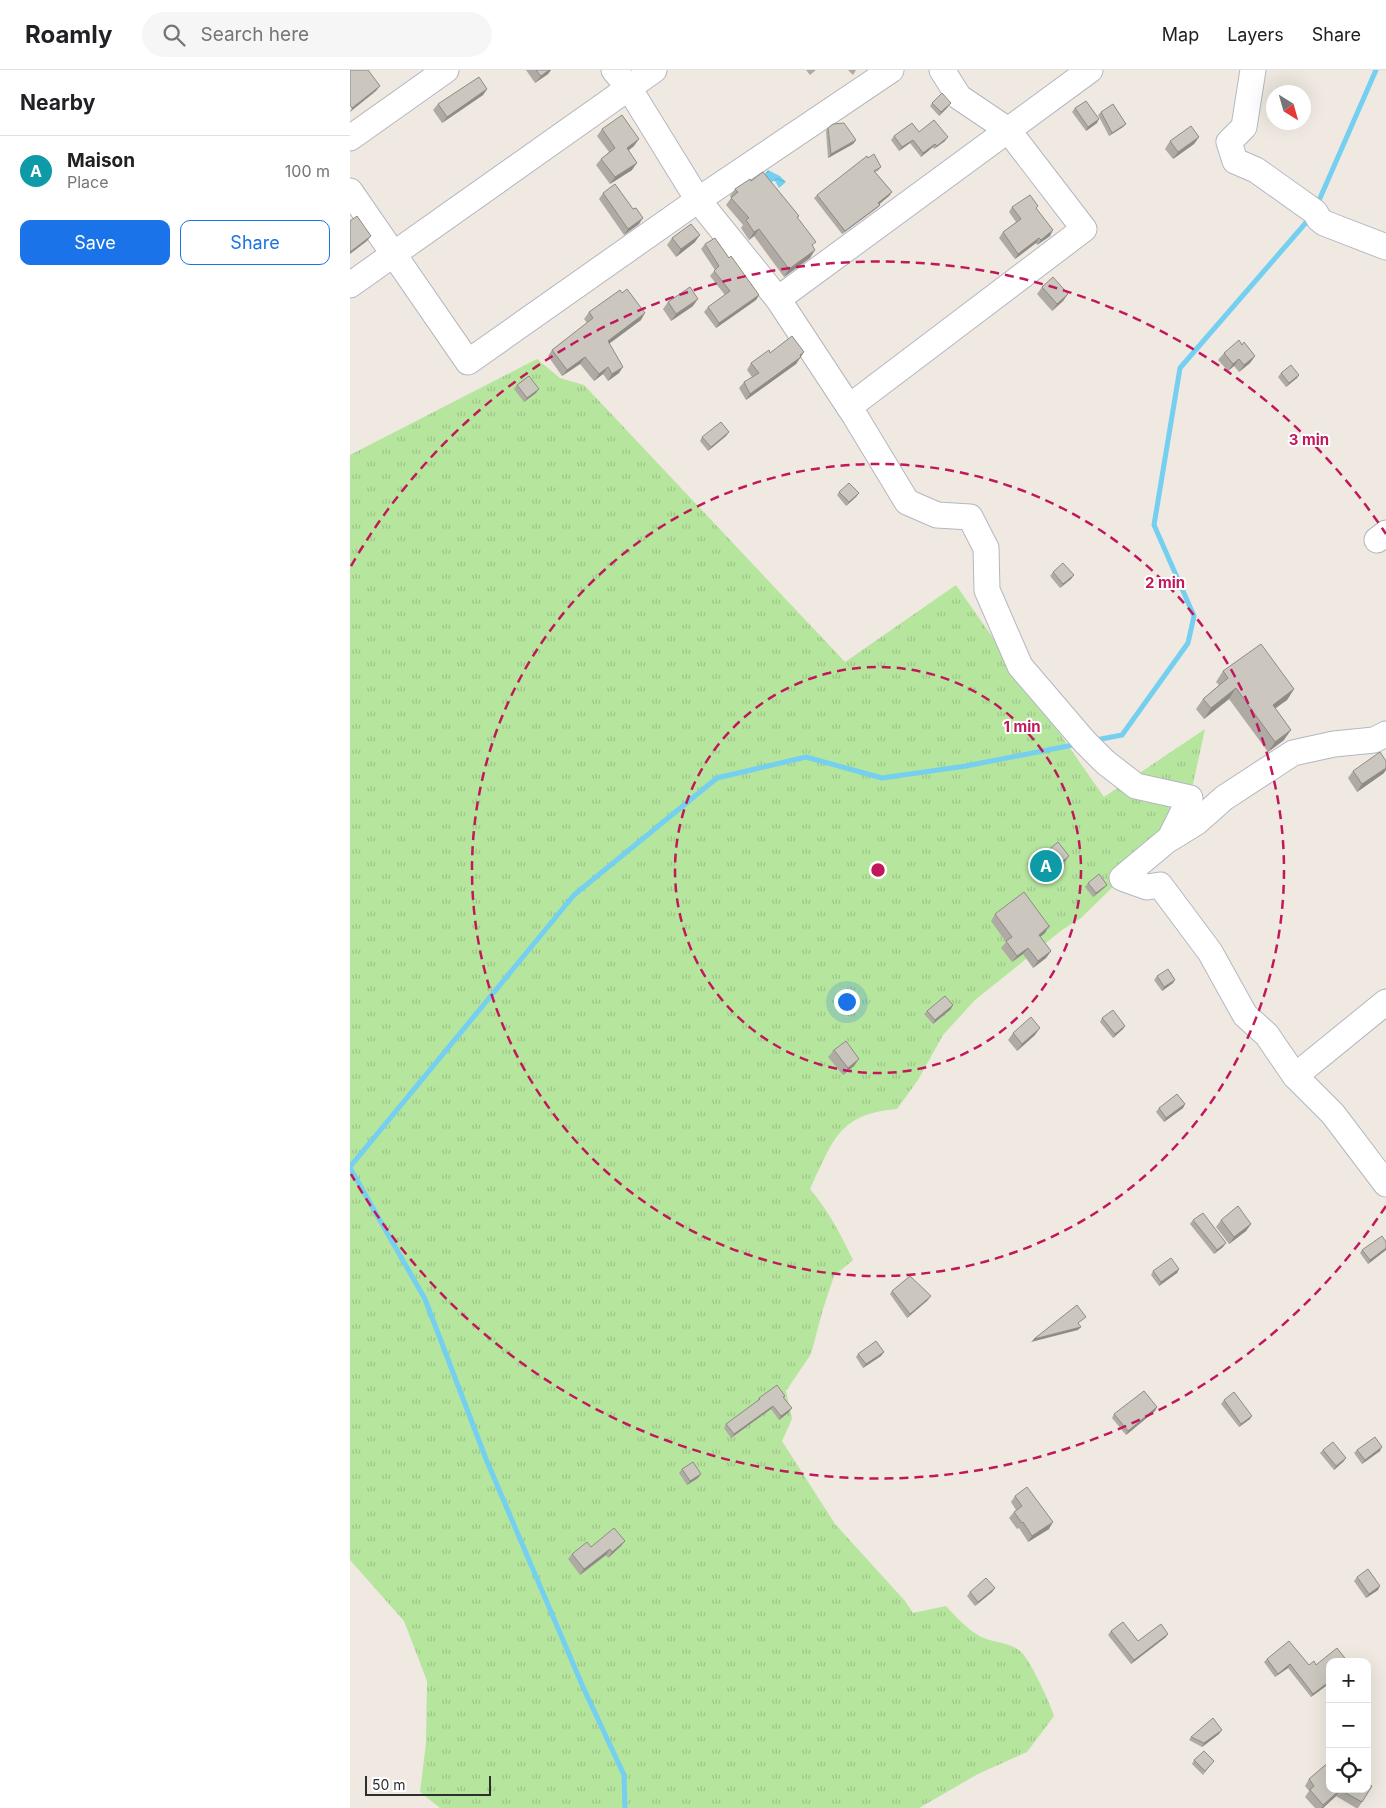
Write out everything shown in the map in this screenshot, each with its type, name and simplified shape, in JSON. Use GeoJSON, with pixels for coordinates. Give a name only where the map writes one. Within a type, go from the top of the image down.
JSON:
{"type":"FeatureCollection","features":[{"type":"Feature","properties":{"kind":"street"},"geometry":{"type":"LineString","coordinates":[[350,138],[446,70]]}},
{"type":"Feature","properties":{"kind":"street"},"geometry":{"type":"LineString","coordinates":[[350,285],[394,255],[621,79],[654,70]]}},
{"type":"Feature","properties":{"kind":"street"},"geometry":{"type":"LineString","coordinates":[[350,191],[468,362],[698,200],[891,70]]}},
{"type":"Feature","properties":{"kind":"street"},"geometry":{"type":"LineString","coordinates":[[849,407],[1084,229],[1008,130],[959,97],[942,70]]}},
{"type":"Feature","properties":{"kind":"street"},"geometry":{"type":"LineString","coordinates":[[778,299],[1090,70]]}},
{"type":"Feature","properties":{"kind":"street"},"geometry":{"type":"LineString","coordinates":[[1253,70],[1244,127],[1229,142],[1235,161],[1256,170],[1315,212],[1324,223],[1386,247]]}},
{"type":"Feature","properties":{"kind":"street"},"geometry":{"type":"LineString","coordinates":[[621,79],[698,200],[778,299],[849,407],[907,502],[937,515],[970,517],[986,548],[987,590],[1020,666],[1063,718],[1105,762],[1136,786],[1190,798],[1170,838]]}},
{"type":"Feature","properties":{"kind":"street"},"geometry":{"type":"LineString","coordinates":[[1383,1175],[1333,1114],[1295,1076],[1267,1035],[1245,1015],[1210,952],[1160,884],[1147,887],[1122,878],[1170,838],[1186,830],[1224,798],[1293,753],[1334,744],[1374,740],[1386,734]]}},
{"type":"Feature","properties":{"kind":"street"},"geometry":{"type":"LineString","coordinates":[[1295,1076],[1386,1002]]}},
{"type":"Feature","properties":{"kind":"green space"},"geometry":{"type":"Polygon","coordinates":[[[537,359],[560,378],[584,385],[845,662],[956,585],[1104,797],[1205,729],[1190,798],[1122,878],[1081,918],[1062,930],[975,1000],[943,1035],[918,1080],[897,1109],[861,1117],[849,1124],[832,1144],[810,1189],[834,1223],[853,1260],[834,1276],[811,1354],[786,1391],[792,1419],[782,1441],[835,1524],[905,1601],[913,1613],[946,1606],[967,1627],[981,1637],[1016,1648],[1024,1655],[1034,1671],[1054,1716],[1027,1752],[978,1774],[919,1808],[440,1808],[420,1792],[426,1743],[427,1681],[404,1621],[350,1560],[350,455],[537,359]]]}},
{"type":"Feature","properties":{"kind":"water"},"geometry":{"type":"Polygon","coordinates":[[[768,170],[780,176],[786,182],[779,188],[775,181],[770,182],[764,175],[768,170]]]}},
{"type":"Feature","properties":{"kind":"building"},"geometry":{"type":"Polygon","coordinates":[[[350,70],[368,70],[380,86],[352,108],[350,105],[350,70]]]}},
{"type":"Feature","properties":{"kind":"building"},"geometry":{"type":"Polygon","coordinates":[[[536,70],[549,70],[541,76],[536,70]]]}},
{"type":"Feature","properties":{"kind":"building"},"geometry":{"type":"Polygon","coordinates":[[[479,77],[487,89],[447,117],[438,104],[479,77]]]}},
{"type":"Feature","properties":{"kind":"building"},"geometry":{"type":"Polygon","coordinates":[[[942,93],[951,103],[941,112],[932,103],[942,93]]]}},
{"type":"Feature","properties":{"kind":"building"},"geometry":{"type":"Polygon","coordinates":[[[1086,101],[1099,119],[1088,127],[1075,108],[1086,101]]]}},
{"type":"Feature","properties":{"kind":"building"},"geometry":{"type":"Polygon","coordinates":[[[1113,104],[1126,124],[1112,133],[1101,112],[1113,104]]]}},
{"type":"Feature","properties":{"kind":"building"},"geometry":{"type":"Polygon","coordinates":[[[622,115],[639,139],[627,148],[637,163],[615,177],[601,159],[615,148],[602,129],[622,115]]]}},
{"type":"Feature","properties":{"kind":"building"},"geometry":{"type":"Polygon","coordinates":[[[934,120],[948,137],[937,146],[935,144],[923,153],[913,140],[902,147],[894,136],[912,123],[919,132],[934,120]]]}},
{"type":"Feature","properties":{"kind":"building"},"geometry":{"type":"Polygon","coordinates":[[[844,123],[856,140],[831,154],[828,128],[833,124],[844,123]]]}},
{"type":"Feature","properties":{"kind":"building"},"geometry":{"type":"Polygon","coordinates":[[[1191,126],[1199,137],[1178,152],[1170,141],[1191,126]]]}},
{"type":"Feature","properties":{"kind":"building"},"geometry":{"type":"Polygon","coordinates":[[[874,154],[881,167],[874,171],[892,192],[878,203],[880,205],[845,231],[817,195],[867,156],[868,158],[874,154]]]}},
{"type":"Feature","properties":{"kind":"building"},"geometry":{"type":"Polygon","coordinates":[[[763,172],[799,216],[797,217],[816,242],[812,245],[815,250],[789,269],[759,229],[754,232],[746,220],[749,218],[731,198],[738,192],[735,189],[763,172]]]}},
{"type":"Feature","properties":{"kind":"building"},"geometry":{"type":"Polygon","coordinates":[[[615,184],[633,209],[636,208],[643,218],[628,229],[603,193],[615,184]]]}},
{"type":"Feature","properties":{"kind":"building"},"geometry":{"type":"Polygon","coordinates":[[[1030,195],[1038,206],[1036,208],[1053,230],[1018,254],[1003,232],[1021,219],[1012,207],[1030,195]]]}},
{"type":"Feature","properties":{"kind":"building"},"geometry":{"type":"Polygon","coordinates":[[[357,216],[371,236],[350,252],[350,221],[357,216]]]}},
{"type":"Feature","properties":{"kind":"building"},"geometry":{"type":"Polygon","coordinates":[[[691,224],[700,235],[681,249],[672,238],[691,224]]]}},
{"type":"Feature","properties":{"kind":"building"},"geometry":{"type":"Polygon","coordinates":[[[715,238],[729,258],[731,256],[759,295],[719,323],[708,307],[730,291],[714,271],[719,266],[705,244],[715,238]]]}},
{"type":"Feature","properties":{"kind":"building"},"geometry":{"type":"Polygon","coordinates":[[[1053,277],[1068,294],[1057,304],[1042,287],[1053,277]]]}},
{"type":"Feature","properties":{"kind":"building"},"geometry":{"type":"Polygon","coordinates":[[[690,287],[698,299],[676,314],[668,302],[690,287]]]}},
{"type":"Feature","properties":{"kind":"building"},"geometry":{"type":"Polygon","coordinates":[[[627,289],[645,313],[608,341],[623,367],[612,374],[608,367],[599,374],[585,357],[567,370],[552,350],[593,318],[589,312],[620,290],[622,293],[627,289]]]}},
{"type":"Feature","properties":{"kind":"building"},"geometry":{"type":"Polygon","coordinates":[[[792,336],[804,352],[800,355],[801,357],[750,394],[744,382],[759,373],[751,363],[769,350],[770,353],[792,336]]]}},
{"type":"Feature","properties":{"kind":"building"},"geometry":{"type":"Polygon","coordinates":[[[1239,340],[1242,345],[1244,342],[1255,356],[1244,365],[1239,359],[1233,364],[1224,353],[1239,340]]]}},
{"type":"Feature","properties":{"kind":"building"},"geometry":{"type":"Polygon","coordinates":[[[1291,365],[1299,375],[1289,383],[1281,373],[1291,365]]]}},
{"type":"Feature","properties":{"kind":"building"},"geometry":{"type":"Polygon","coordinates":[[[529,376],[539,389],[527,398],[517,385],[529,376]]]}},
{"type":"Feature","properties":{"kind":"building"},"geometry":{"type":"Polygon","coordinates":[[[721,422],[729,432],[711,447],[702,437],[721,422]]]}},
{"type":"Feature","properties":{"kind":"building"},"geometry":{"type":"Polygon","coordinates":[[[849,483],[859,493],[849,502],[839,492],[849,483]]]}},
{"type":"Feature","properties":{"kind":"building"},"geometry":{"type":"Polygon","coordinates":[[[1063,563],[1074,575],[1063,584],[1053,572],[1063,563]]]}},
{"type":"Feature","properties":{"kind":"building"},"geometry":{"type":"Polygon","coordinates":[[[1261,644],[1294,689],[1273,705],[1291,730],[1275,742],[1236,688],[1211,708],[1203,699],[1228,678],[1223,671],[1261,644]]]}},
{"type":"Feature","properties":{"kind":"building"},"geometry":{"type":"Polygon","coordinates":[[[1380,752],[1386,761],[1386,768],[1362,784],[1353,771],[1380,752]]]}},
{"type":"Feature","properties":{"kind":"building"},"geometry":{"type":"Polygon","coordinates":[[[1058,842],[1069,856],[1045,876],[1034,862],[1058,842]]]}},
{"type":"Feature","properties":{"kind":"building"},"geometry":{"type":"Polygon","coordinates":[[[1099,874],[1107,885],[1096,893],[1088,883],[1099,874]]]}},
{"type":"Feature","properties":{"kind":"building"},"geometry":{"type":"Polygon","coordinates":[[[1024,892],[1049,926],[1039,935],[1051,951],[1038,961],[1028,948],[1017,956],[1006,941],[1012,937],[995,914],[1024,892]]]}},
{"type":"Feature","properties":{"kind":"building"},"geometry":{"type":"Polygon","coordinates":[[[1168,969],[1175,980],[1164,987],[1157,976],[1168,969]]]}},
{"type":"Feature","properties":{"kind":"building"},"geometry":{"type":"Polygon","coordinates":[[[945,996],[953,1005],[935,1020],[927,1011],[945,996]]]}},
{"type":"Feature","properties":{"kind":"building"},"geometry":{"type":"Polygon","coordinates":[[[1113,1010],[1125,1026],[1115,1034],[1102,1018],[1113,1010]]]}},
{"type":"Feature","properties":{"kind":"building"},"geometry":{"type":"Polygon","coordinates":[[[1031,1017],[1040,1028],[1022,1044],[1013,1033],[1031,1017]]]}},
{"type":"Feature","properties":{"kind":"building"},"geometry":{"type":"Polygon","coordinates":[[[846,1041],[859,1059],[848,1068],[834,1050],[846,1041]]]}},
{"type":"Feature","properties":{"kind":"building"},"geometry":{"type":"Polygon","coordinates":[[[1177,1094],[1185,1104],[1166,1118],[1159,1108],[1177,1094]]]}},
{"type":"Feature","properties":{"kind":"building"},"geometry":{"type":"Polygon","coordinates":[[[1238,1206],[1251,1224],[1234,1237],[1221,1220],[1238,1206]]]}},
{"type":"Feature","properties":{"kind":"building"},"geometry":{"type":"Polygon","coordinates":[[[1203,1213],[1226,1243],[1217,1250],[1193,1220],[1203,1213]]]}},
{"type":"Feature","properties":{"kind":"building"},"geometry":{"type":"Polygon","coordinates":[[[1382,1236],[1386,1242],[1386,1248],[1370,1260],[1362,1250],[1382,1236]]]}},
{"type":"Feature","properties":{"kind":"building"},"geometry":{"type":"Polygon","coordinates":[[[1171,1258],[1179,1269],[1161,1282],[1153,1271],[1171,1258]]]}},
{"type":"Feature","properties":{"kind":"building"},"geometry":{"type":"Polygon","coordinates":[[[910,1276],[931,1296],[910,1314],[892,1291],[910,1276]]]}},
{"type":"Feature","properties":{"kind":"building"},"geometry":{"type":"Polygon","coordinates":[[[1077,1305],[1086,1317],[1078,1323],[1081,1327],[1034,1339],[1077,1305]]]}},
{"type":"Feature","properties":{"kind":"building"},"geometry":{"type":"Polygon","coordinates":[[[876,1341],[884,1352],[866,1364],[858,1354],[876,1341]]]}},
{"type":"Feature","properties":{"kind":"building"},"geometry":{"type":"Polygon","coordinates":[[[777,1385],[785,1396],[783,1397],[792,1408],[781,1416],[773,1406],[734,1434],[726,1424],[777,1385]]]}},
{"type":"Feature","properties":{"kind":"building"},"geometry":{"type":"Polygon","coordinates":[[[1144,1391],[1157,1407],[1128,1431],[1114,1414],[1144,1391]]]}},
{"type":"Feature","properties":{"kind":"building"},"geometry":{"type":"Polygon","coordinates":[[[1234,1392],[1252,1416],[1241,1424],[1224,1400],[1234,1392]]]}},
{"type":"Feature","properties":{"kind":"building"},"geometry":{"type":"Polygon","coordinates":[[[1375,1437],[1382,1447],[1365,1460],[1357,1450],[1375,1437]]]}},
{"type":"Feature","properties":{"kind":"building"},"geometry":{"type":"Polygon","coordinates":[[[1333,1442],[1346,1458],[1336,1466],[1323,1450],[1333,1442]]]}},
{"type":"Feature","properties":{"kind":"building"},"geometry":{"type":"Polygon","coordinates":[[[693,1462],[701,1474],[690,1481],[682,1469],[693,1462]]]}},
{"type":"Feature","properties":{"kind":"building"},"geometry":{"type":"Polygon","coordinates":[[[1027,1487],[1053,1522],[1032,1536],[1014,1512],[1022,1506],[1015,1496],[1027,1487]]]}},
{"type":"Feature","properties":{"kind":"building"},"geometry":{"type":"Polygon","coordinates":[[[614,1528],[625,1541],[612,1552],[610,1549],[584,1569],[572,1554],[587,1542],[591,1547],[614,1528]]]}},
{"type":"Feature","properties":{"kind":"building"},"geometry":{"type":"Polygon","coordinates":[[[1368,1569],[1380,1586],[1369,1594],[1357,1577],[1368,1569]]]}},
{"type":"Feature","properties":{"kind":"building"},"geometry":{"type":"Polygon","coordinates":[[[986,1578],[995,1588],[978,1602],[970,1592],[986,1578]]]}},
{"type":"Feature","properties":{"kind":"building"},"geometry":{"type":"Polygon","coordinates":[[[1123,1622],[1138,1641],[1161,1624],[1168,1634],[1134,1660],[1111,1631],[1123,1622]]]}},
{"type":"Feature","properties":{"kind":"building"},"geometry":{"type":"Polygon","coordinates":[[[1289,1641],[1309,1665],[1314,1661],[1316,1665],[1337,1648],[1345,1658],[1326,1658],[1326,1684],[1313,1694],[1290,1664],[1278,1674],[1267,1659],[1289,1641]]]}},
{"type":"Feature","properties":{"kind":"building"},"geometry":{"type":"Polygon","coordinates":[[[1213,1718],[1222,1730],[1204,1743],[1191,1737],[1213,1718]]]}},
{"type":"Feature","properties":{"kind":"building"},"geometry":{"type":"Polygon","coordinates":[[[1204,1751],[1214,1761],[1205,1771],[1194,1760],[1204,1751]]]}},
{"type":"Feature","properties":{"kind":"building"},"geometry":{"type":"Polygon","coordinates":[[[1326,1764],[1326,1793],[1337,1793],[1323,1805],[1310,1790],[1314,1786],[1309,1779],[1326,1764]]]}},
{"type":"Feature","properties":{"kind":"building"},"geometry":{"type":"Polygon","coordinates":[[[1346,1793],[1368,1793],[1362,1802],[1346,1793]]]}},
{"type":"Feature","properties":{"kind":"waterway"},"geometry":{"type":"LineString","coordinates":[[1317,205],[1376,70]]}},
{"type":"Feature","properties":{"kind":"waterway"},"geometry":{"type":"LineString","coordinates":[[1096,740],[1122,735],[1188,643],[1194,616],[1154,525],[1180,368],[1310,218]]}},
{"type":"Feature","properties":{"kind":"waterway"},"geometry":{"type":"LineString","coordinates":[[350,1167],[574,895],[717,778],[806,757],[882,778],[966,766],[1078,744]]}},
{"type":"Feature","properties":{"kind":"waterway"},"geometry":{"type":"LineString","coordinates":[[350,1168],[425,1299],[486,1459],[583,1687],[624,1775],[625,1808]]}},
{"type":"Feature","properties":{"kind":"place","name":"Maison"},"geometry":{"type":"Point","coordinates":[1046,866]}}]}
